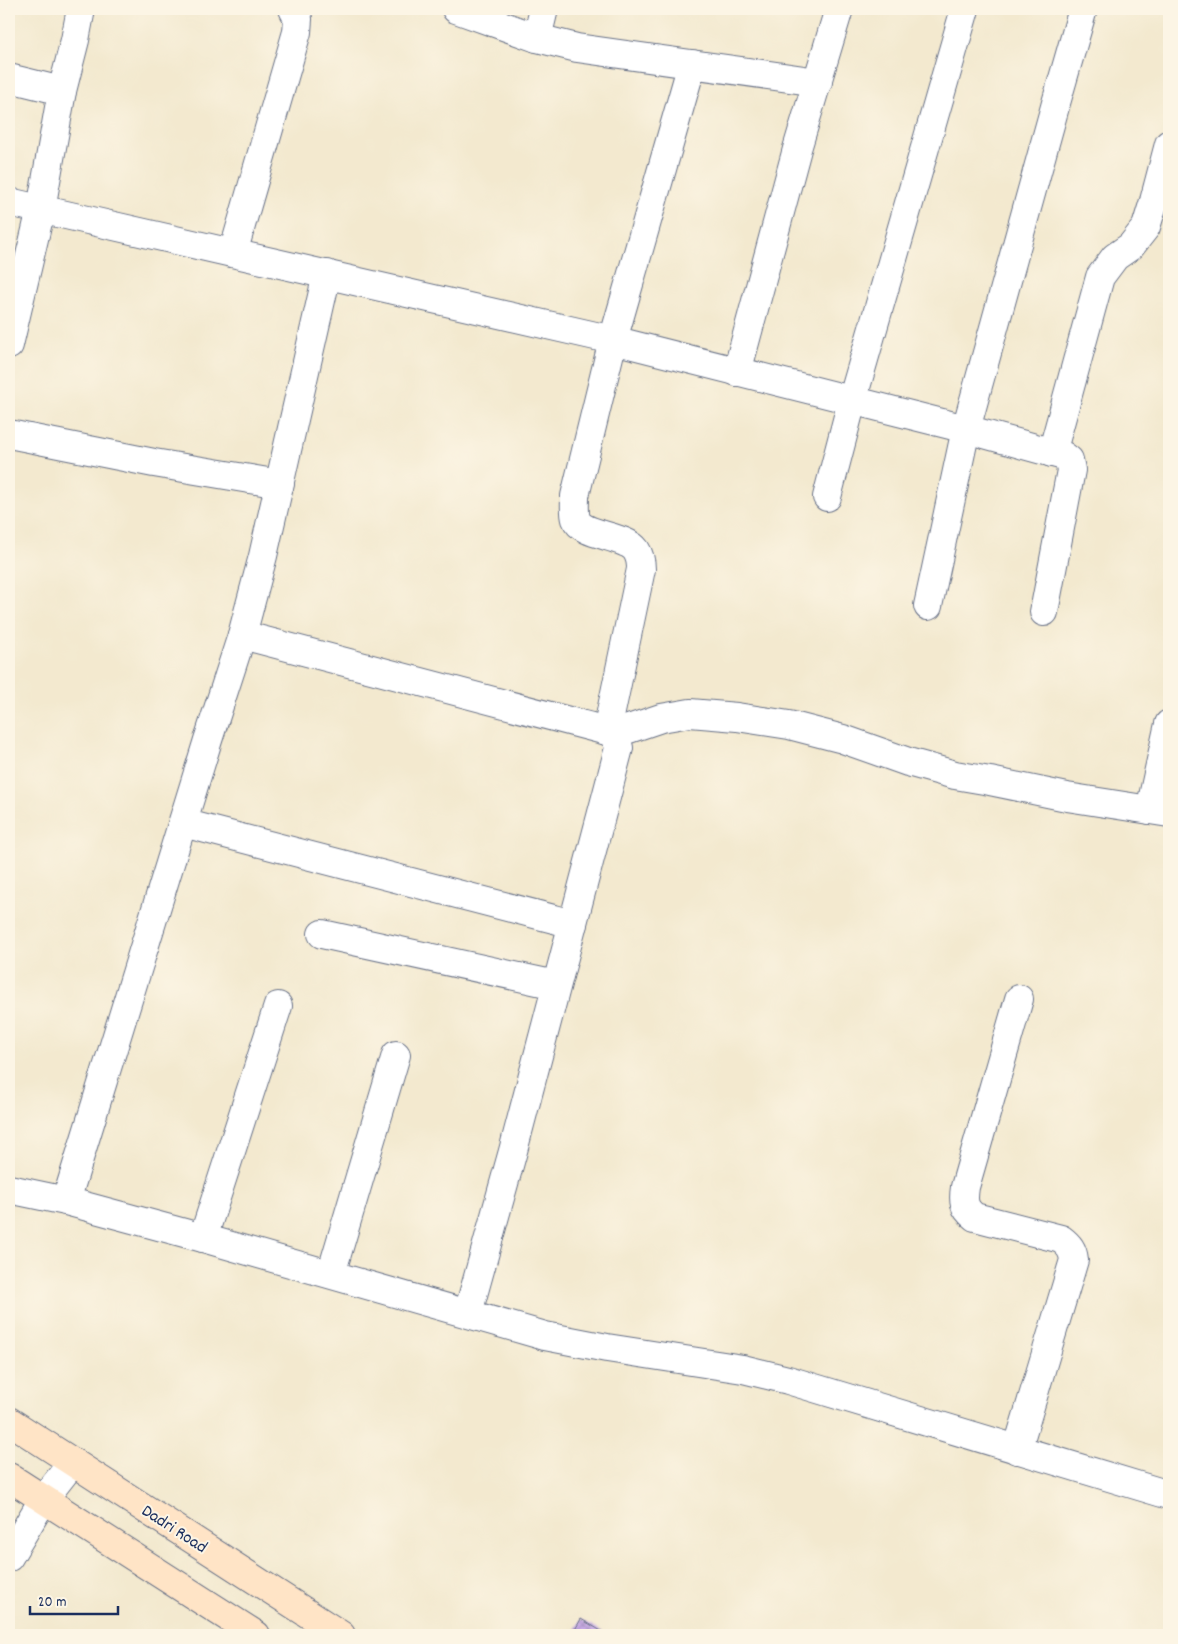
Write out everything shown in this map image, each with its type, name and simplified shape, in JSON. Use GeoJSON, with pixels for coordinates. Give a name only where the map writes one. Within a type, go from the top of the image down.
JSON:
{"type":"FeatureCollection","features":[{"type":"Feature","properties":{"kind":"street"},"geometry":{"type":"LineString","coordinates":[[9,345],[41,209],[62,91],[81,9]]}},
{"type":"Feature","properties":{"kind":"street"},"geometry":{"type":"LineString","coordinates":[[233,253],[297,32],[298,19],[293,9]]}},
{"type":"Feature","properties":{"kind":"street"},"geometry":{"type":"LineString","coordinates":[[456,9],[537,38],[577,48],[818,82]]}},
{"type":"Feature","properties":{"kind":"street"},"geometry":{"type":"LineString","coordinates":[[537,38],[544,9]]}},
{"type":"Feature","properties":{"kind":"street"},"geometry":{"type":"LineString","coordinates":[[737,372],[796,149],[839,9]]}},
{"type":"Feature","properties":{"kind":"street"},"geometry":{"type":"LineString","coordinates":[[827,497],[852,401],[965,9]]}},
{"type":"Feature","properties":{"kind":"street"},"geometry":{"type":"LineString","coordinates":[[928,606],[966,429],[1056,103],[1084,9]]}},
{"type":"Feature","properties":{"kind":"street"},"geometry":{"type":"LineString","coordinates":[[610,733],[641,569],[641,560],[633,546],[581,527],[576,520],[575,496],[613,340],[692,64]]}},
{"type":"Feature","properties":{"kind":"street"},"geometry":{"type":"LineString","coordinates":[[9,78],[62,91]]}},
{"type":"Feature","properties":{"kind":"street"},"geometry":{"type":"LineString","coordinates":[[1052,453],[1100,277],[1115,257],[1131,246],[1146,227],[1169,144]]}},
{"type":"Feature","properties":{"kind":"street"},"geometry":{"type":"LineString","coordinates":[[9,202],[613,340],[966,429],[1064,456],[1069,460],[1071,470],[1044,612]]}},
{"type":"Feature","properties":{"kind":"street"},"geometry":{"type":"LineString","coordinates":[[66,1201],[242,635],[280,484],[327,274]]}},
{"type":"Feature","properties":{"kind":"street"},"geometry":{"type":"LineString","coordinates":[[9,434],[154,463],[280,484]]}},
{"type":"Feature","properties":{"kind":"street"},"geometry":{"type":"LineString","coordinates":[[242,635],[610,733],[617,740],[619,748],[513,1151],[468,1313]]}},
{"type":"Feature","properties":{"kind":"street"},"geometry":{"type":"LineString","coordinates":[[610,733],[661,718],[690,713],[789,724],[843,739],[955,775],[1067,797],[1160,812],[1169,724]]}},
{"type":"Feature","properties":{"kind":"street"},"geometry":{"type":"LineString","coordinates":[[183,823],[573,924]]}},
{"type":"Feature","properties":{"kind":"street"},"geometry":{"type":"LineString","coordinates":[[322,934],[556,985]]}},
{"type":"Feature","properties":{"kind":"street"},"geometry":{"type":"LineString","coordinates":[[1017,1450],[1074,1260],[1073,1251],[1061,1239],[975,1217],[968,1212],[964,1199],[965,1187],[1019,1000]]}},
{"type":"Feature","properties":{"kind":"street"},"geometry":{"type":"LineString","coordinates":[[203,1238],[278,1006]]}},
{"type":"Feature","properties":{"kind":"street"},"geometry":{"type":"LineString","coordinates":[[331,1274],[396,1055]]}},
{"type":"Feature","properties":{"kind":"street"},"geometry":{"type":"LineString","coordinates":[[9,1189],[66,1201],[203,1238],[545,1336],[743,1369],[788,1380],[1169,1495]]}},
{"type":"Feature","properties":{"kind":"street","name":"Dadri Road"},"geometry":{"type":"LineString","coordinates":[[9,1421],[341,1635]]}},
{"type":"Feature","properties":{"kind":"street"},"geometry":{"type":"LineString","coordinates":[[9,1558],[43,1500],[72,1463]]}},
{"type":"Feature","properties":{"kind":"street"},"geometry":{"type":"LineString","coordinates":[[9,1477],[256,1635]]}},
{"type":"Feature","properties":{"kind":"building"},"geometry":{"type":"Polygon","coordinates":[[[581,1619],[608,1635],[572,1635],[581,1619]]]}}]}
